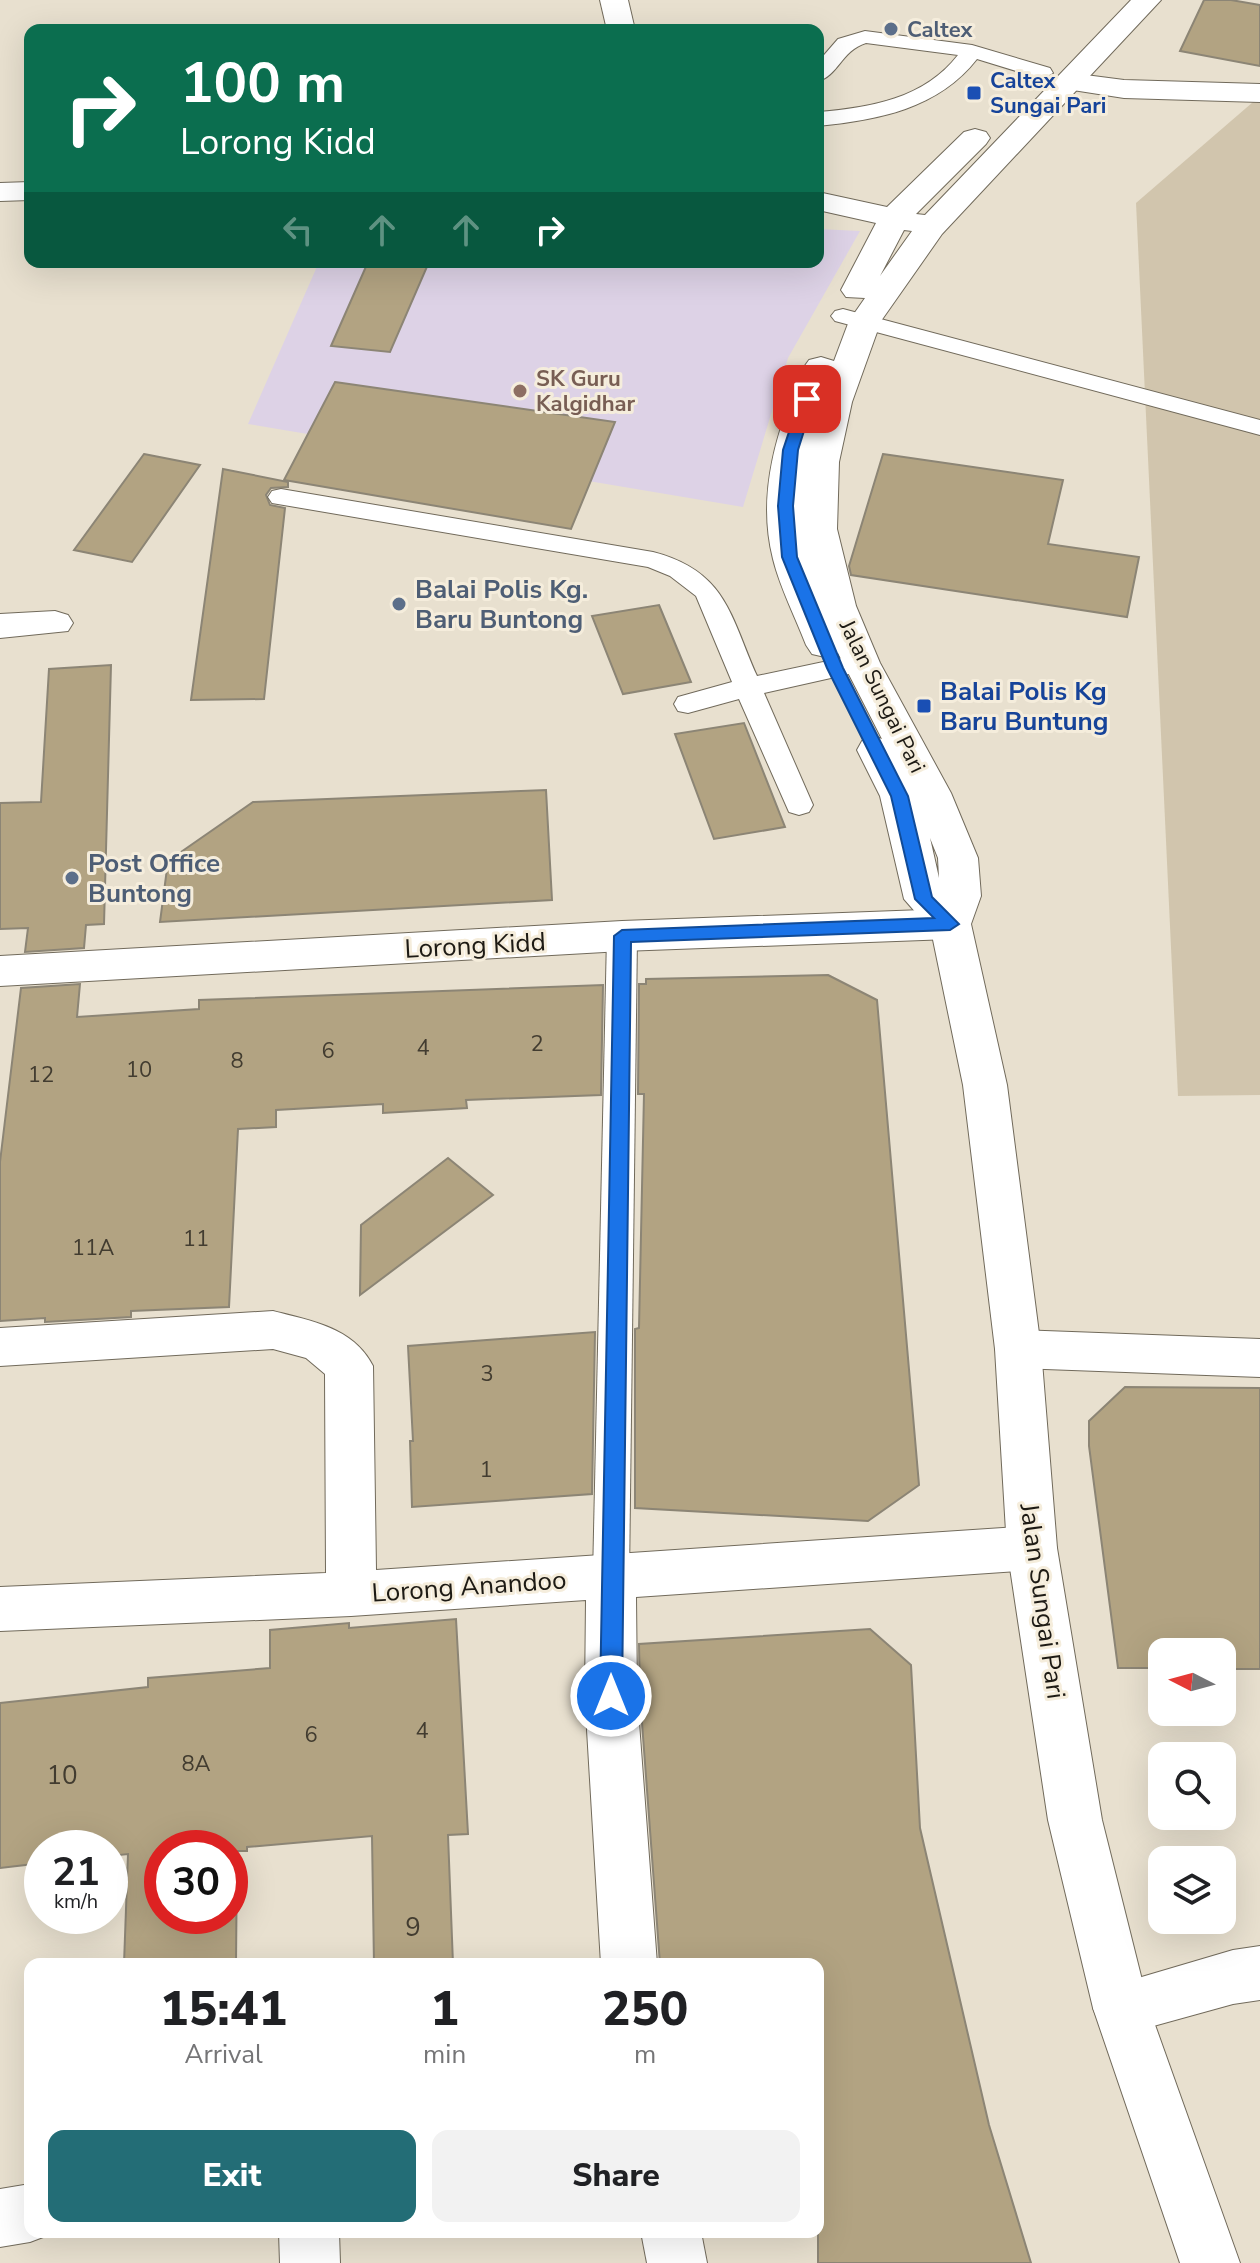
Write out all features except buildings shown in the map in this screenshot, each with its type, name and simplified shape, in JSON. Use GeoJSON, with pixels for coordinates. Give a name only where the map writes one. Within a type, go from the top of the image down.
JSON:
{"type":"FeatureCollection","features":[{"type":"Feature","properties":{"kind":"main road"},"geometry":{"type":"LineString","coordinates":[[614,0],[620,24]]}},
{"type":"Feature","properties":{"kind":"main road","name":"Jalan Sungai Pari"},"geometry":{"type":"LineString","coordinates":[[854,319],[1056,77],[1116,0]]}},
{"type":"Feature","properties":{"kind":"main road","name":"Jalan Sungai Pari"},"geometry":{"type":"LineString","coordinates":[[1147,0],[895,217],[854,319],[822,462],[819,529],[838,606],[848,666],[931,793],[958,858],[961,896],[950,924],[985,1085],[1018,1349],[1032,1548],[1075,1820],[1121,2008],[1210,2263]]}},
{"type":"Feature","properties":{"kind":"main road"},"geometry":{"type":"LineString","coordinates":[[1056,77],[1124,89],[1260,93]]}},
{"type":"Feature","properties":{"kind":"main road"},"geometry":{"type":"LineString","coordinates":[[0,192],[24,191]]}},
{"type":"Feature","properties":{"kind":"main road"},"geometry":{"type":"LineString","coordinates":[[824,202],[931,227]]}},
{"type":"Feature","properties":{"kind":"main road"},"geometry":{"type":"LineString","coordinates":[[0,626],[55,623]]}},
{"type":"Feature","properties":{"kind":"main road","name":"Lorong Kidd"},"geometry":{"type":"LineString","coordinates":[[0,971],[622,936],[950,924]]}},
{"type":"Feature","properties":{"kind":"main road"},"geometry":{"type":"LineString","coordinates":[[0,1347],[273,1330],[321,1343],[349,1366],[351,1594]]}},
{"type":"Feature","properties":{"kind":"main road"},"geometry":{"type":"LineString","coordinates":[[1018,1349],[1260,1358]]}},
{"type":"Feature","properties":{"kind":"main road","name":"Lorong Anandoo"},"geometry":{"type":"LineString","coordinates":[[0,1609],[351,1594],[1032,1548]]}},
{"type":"Feature","properties":{"kind":"main road"},"geometry":{"type":"LineString","coordinates":[[611,1577],[611,1696],[629,1958]]}},
{"type":"Feature","properties":{"kind":"main road"},"geometry":{"type":"LineString","coordinates":[[1121,2008],[1233,1977],[1260,1973]]}},
{"type":"Feature","properties":{"kind":"main road"},"geometry":{"type":"LineString","coordinates":[[0,2218],[24,2214]]}},
{"type":"Feature","properties":{"kind":"main road"},"geometry":{"type":"LineString","coordinates":[[309,2238],[310,2263]]}},
{"type":"Feature","properties":{"kind":"main road"},"geometry":{"type":"LineString","coordinates":[[672,2238],[677,2263]]}},
{"type":"Feature","properties":{"kind":"lane"},"geometry":{"type":"LineString","coordinates":[[824,68],[845,43],[857,37],[911,41],[972,51],[1056,77]]}},
{"type":"Feature","properties":{"kind":"lane"},"geometry":{"type":"LineString","coordinates":[[824,118],[882,112],[919,98],[961,68],[972,51]]}},
{"type":"Feature","properties":{"kind":"lane"},"geometry":{"type":"LineString","coordinates":[[854,319],[1260,428]]}},
{"type":"Feature","properties":{"kind":"lane"},"geometry":{"type":"LineString","coordinates":[[281,497],[653,560],[679,570],[707,592],[799,805]]}},
{"type":"Feature","properties":{"kind":"lane"},"geometry":{"type":"LineString","coordinates":[[688,704],[748,687],[848,666]]}},
{"type":"Feature","properties":{"kind":"lane"},"geometry":{"type":"LineString","coordinates":[[611,1577],[622,936]]}},
{"type":"Feature","properties":{"kind":"shaded area"},"geometry":{"type":"Polygon","coordinates":[[[1260,96],[1260,1095],[1178,1096],[1136,203],[1260,96]]]}},
{"type":"Feature","properties":{"kind":"shaded area","name":"SK Guru Kalgidhar"},"geometry":{"type":"Polygon","coordinates":[[[824,229],[860,231],[788,358],[743,507],[248,424],[316,268],[824,268],[824,229]]]}},
{"type":"Feature","properties":{"kind":"place","name":"Caltex"},"geometry":{"type":"Point","coordinates":[891,29]}},
{"type":"Feature","properties":{"kind":"place","name":"Caltex Sungai Pari"},"geometry":{"type":"Point","coordinates":[974,93]}},
{"type":"Feature","properties":{"kind":"place","name":"SK Guru Kalgidhar"},"geometry":{"type":"Point","coordinates":[520,391]}},
{"type":"Feature","properties":{"kind":"place","name":"Balai Polis Kg. Baru Buntong"},"geometry":{"type":"Point","coordinates":[399,604]}},
{"type":"Feature","properties":{"kind":"place","name":"Balai Polis Kg Baru Buntung"},"geometry":{"type":"Point","coordinates":[924,706]}},
{"type":"Feature","properties":{"kind":"place","name":"Post Office Buntong"},"geometry":{"type":"Point","coordinates":[72,878]}},
{"type":"Feature","properties":{"kind":"route"},"geometry":{"type":"LineString","coordinates":[[611,1696],[622,936],[950,924],[924,899],[900,796],[835,668],[790,557],[785,506],[791,450],[807,399]]}}]}
